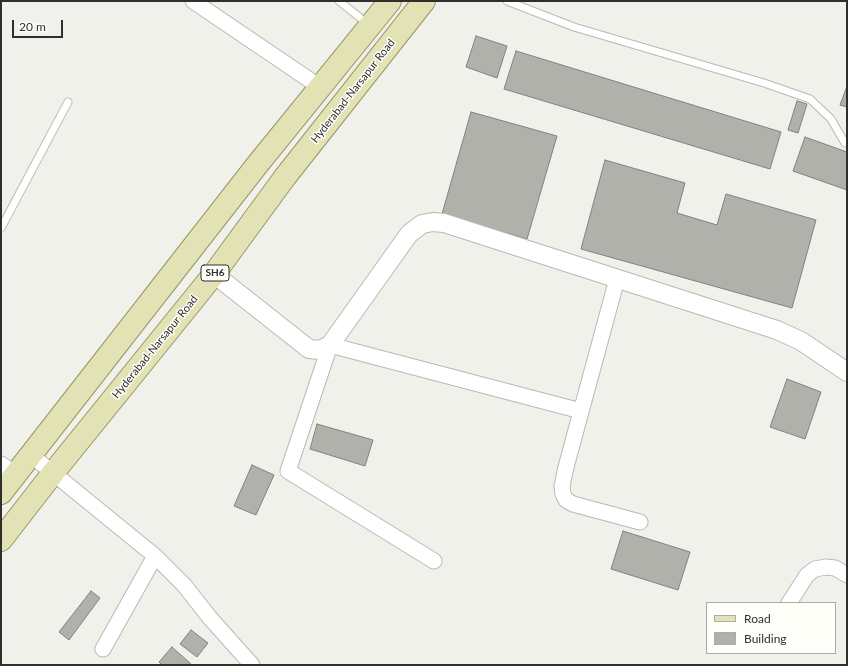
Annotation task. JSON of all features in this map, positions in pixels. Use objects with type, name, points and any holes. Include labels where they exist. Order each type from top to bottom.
[{"type":"main road","points":[[1,493],[8,469],[31,455],[257,165],[390,1]]},
{"type":"main road","name":"Hyderabad-Narsapur Road","points":[[1,540],[53,473],[214,274],[286,177],[424,1]]},
{"type":"street","points":[[193,1],[320,87]]},
{"type":"street","points":[[434,561],[288,471],[330,345],[408,234],[422,224],[433,222],[444,223],[777,330],[801,341],[847,372]]},
{"type":"street","points":[[214,274],[309,349],[320,350],[330,345],[581,411]]},
{"type":"street","points":[[617,279],[562,486],[563,494],[566,500],[573,504],[640,522]]},
{"type":"street","points":[[31,455],[155,556],[184,585],[215,624],[252,665]]},
{"type":"street","points":[[103,649],[155,556]]},
{"type":"street","points":[[790,602],[807,575],[815,569],[826,567],[835,568],[847,575]]},
{"type":"lane","points":[[339,1],[370,26]]},
{"type":"lane","points":[[507,1],[574,27],[764,84],[810,100],[831,119],[845,143]]},
{"type":"lane","points":[[1,228],[68,102]]},
{"type":"building","points":[[476,36],[507,46],[497,78],[466,67]]},
{"type":"building","points":[[516,51],[781,132],[770,169],[504,89]]},
{"type":"building","points":[[847,89],[847,107],[840,105]]},
{"type":"building","points":[[797,101],[807,104],[798,133],[788,130]]},
{"type":"building","points":[[471,112],[557,136],[527,239],[442,214]]},
{"type":"building","points":[[805,137],[847,152],[847,190],[793,171]]},
{"type":"building","points":[[605,160],[685,183],[677,213],[717,225],[726,194],[816,220],[792,308],[581,249]]},
{"type":"building","points":[[787,379],[821,392],[805,439],[770,427]]},
{"type":"building","points":[[317,424],[373,440],[365,466],[310,449]]},
{"type":"building","points":[[252,465],[274,475],[256,515],[234,506]]},
{"type":"building","points":[[623,531],[690,552],[678,590],[611,569]]},
{"type":"building","points":[[91,591],[100,598],[69,640],[59,632]]},
{"type":"building","points":[[191,630],[208,643],[197,657],[180,644]]},
{"type":"building","points":[[172,647],[191,664],[162,665],[159,662]]}]
